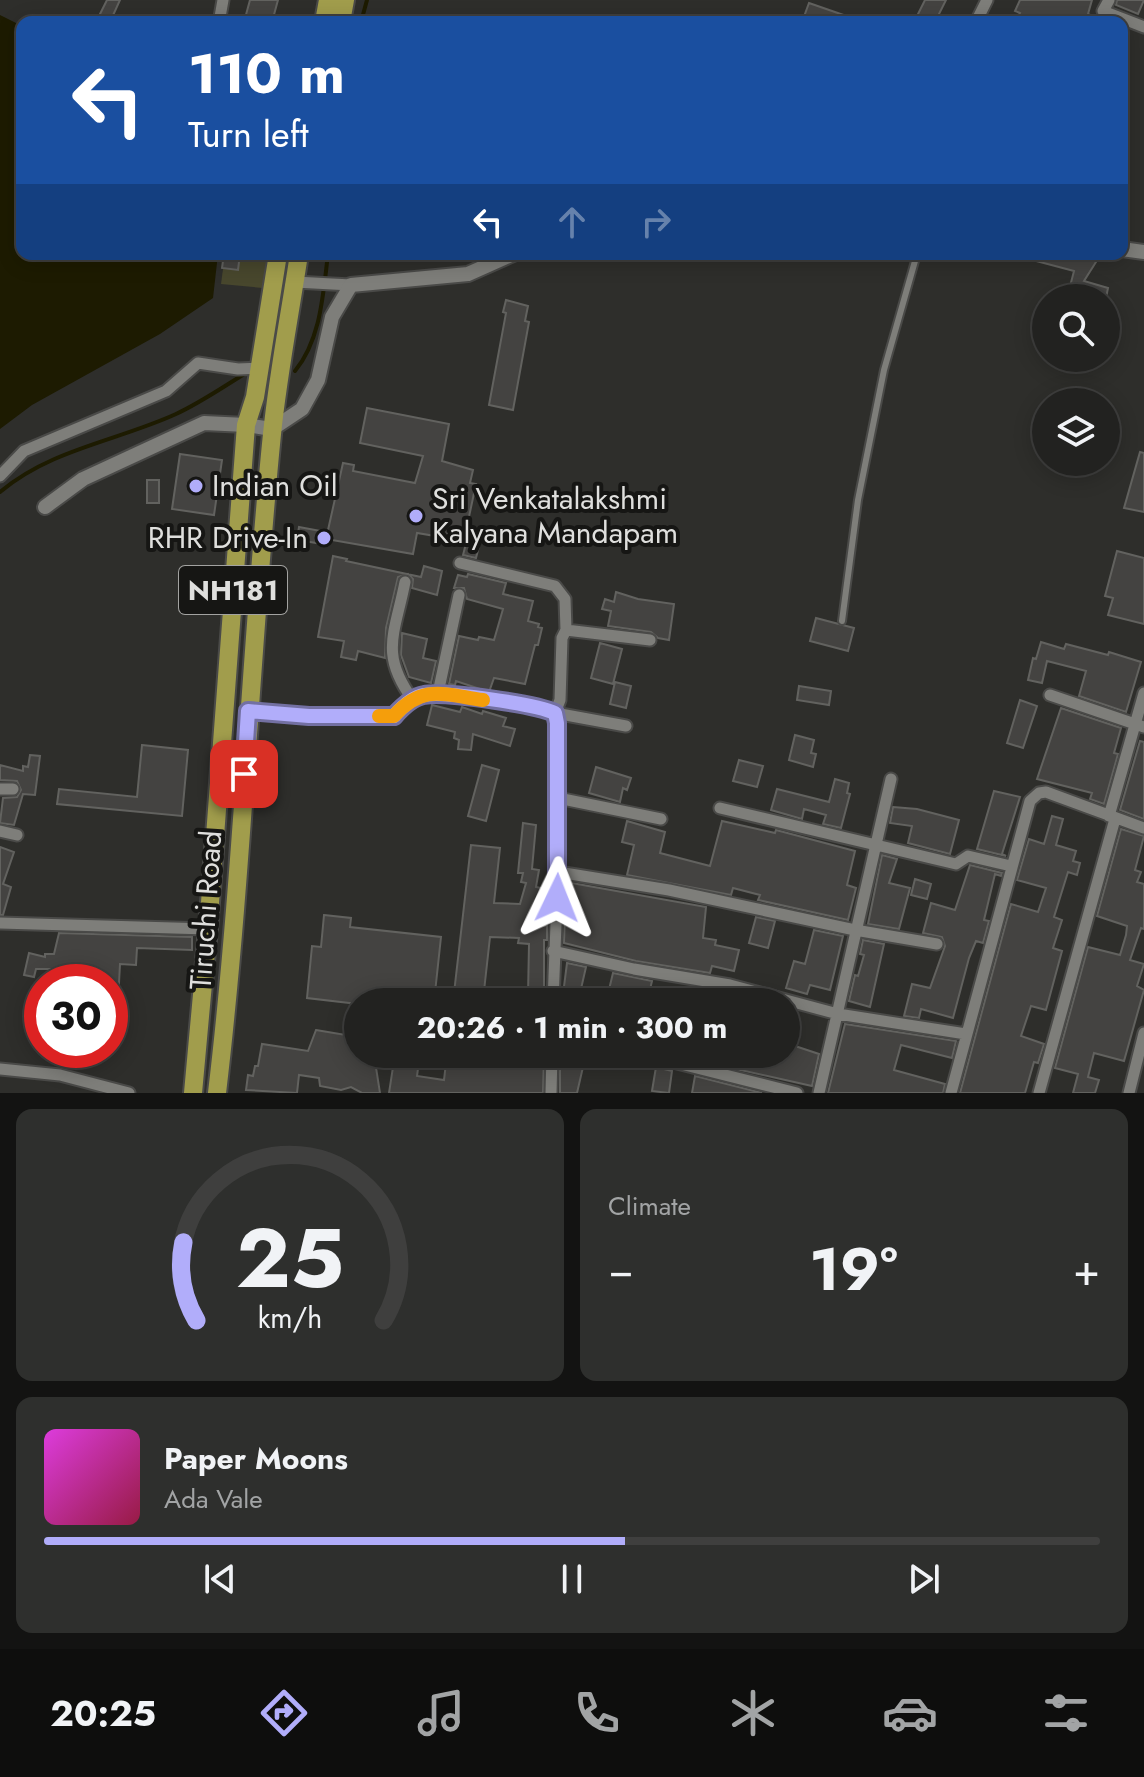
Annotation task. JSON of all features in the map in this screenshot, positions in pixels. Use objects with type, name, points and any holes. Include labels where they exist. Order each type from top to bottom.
[{"type":"highway","name":"NH181","points":[[193,1093],[246,425],[277,260]]},
{"type":"highway","name":"Tiruchi Road","points":[[217,1093],[234,932],[248,711],[272,429],[298,260]]},
{"type":"street","points":[[1109,0],[1103,11],[1116,16]]},
{"type":"street","points":[[295,282],[351,285],[468,274],[500,260]]},
{"type":"street","points":[[45,507],[83,479],[204,423],[272,429],[302,409],[318,380],[332,317],[351,285]]},
{"type":"street","points":[[0,476],[24,451],[166,391],[198,363],[238,369],[259,368]]},
{"type":"street","points":[[460,563],[555,586],[565,599],[566,630],[562,638],[560,700],[555,713],[558,872],[553,988]]},
{"type":"street","points":[[405,582],[390,655],[398,680],[413,700]]},
{"type":"street","points":[[438,693],[459,595]]},
{"type":"street","points":[[566,630],[650,640]]},
{"type":"street","points":[[248,711],[309,716],[394,716],[420,695],[447,692],[626,726]]},
{"type":"street","points":[[1039,1093],[1112,817],[1140,725],[1144,693]]},
{"type":"street","points":[[1050,695],[1140,725]]},
{"type":"street","points":[[819,1093],[891,779]]},
{"type":"street","points":[[0,789],[13,789]]},
{"type":"street","points":[[951,1093],[1030,801],[1039,793],[1046,792],[1144,828]]},
{"type":"street","points":[[558,798],[661,819]]},
{"type":"street","points":[[720,808],[956,864],[968,856],[1011,866]]},
{"type":"street","points":[[0,831],[17,835]]},
{"type":"street","points":[[558,872],[669,890],[855,930],[937,944]]},
{"type":"street","points":[[0,923],[208,929]]},
{"type":"street","points":[[553,951],[730,985],[838,1014],[966,1034]]},
{"type":"street","points":[[1129,1093],[1144,1033]]},
{"type":"street","points":[[551,1093],[552,1068]]},
{"type":"street","points":[[697,1068],[797,1093]]},
{"type":"street","points":[[0,1069],[60,1075],[129,1093]]},
{"type":"lane","points":[[842,621],[858,500],[881,384],[915,260]]},
{"type":"shaded area","points":[[0,15],[16,23],[16,260],[217,260],[213,298],[160,334],[32,405],[0,429]]},
{"type":"shaded area","points":[[224,260],[267,260],[263,288],[221,284]]},
{"type":"building","points":[[107,0],[120,0],[113,16],[99,16]]},
{"type":"building","points":[[250,0],[278,0],[274,16],[246,16]]},
{"type":"building","points":[[925,0],[946,0],[938,16],[917,16]]},
{"type":"building","points":[[1020,0],[1092,0],[1088,14],[1092,16],[1018,16],[1020,13],[1015,11]]},
{"type":"building","points":[[1117,0],[1144,0],[1138,14],[1116,5]]},
{"type":"building","points":[[809,3],[846,16],[804,16]]},
{"type":"building","points":[[223,260],[239,260],[238,270],[222,268]]},
{"type":"building","points":[[1032,260],[1096,262],[1084,281],[1094,284],[1071,284],[1074,271]]},
{"type":"building","points":[[506,300],[528,306],[525,321],[529,322],[513,410],[489,405]]},
{"type":"building","points":[[367,408],[449,424],[442,461],[473,470],[470,483],[476,484],[467,526],[487,532],[486,539],[481,538],[476,558],[463,555],[468,536],[448,532],[447,538],[417,533],[413,554],[326,539],[343,463],[354,465],[353,471],[415,483],[423,456],[360,443]]},
{"type":"building","points":[[1140,452],[1144,453],[1144,512],[1124,508]]},
{"type":"building","points":[[180,454],[222,460],[214,515],[172,509]]},
{"type":"building","points":[[147,480],[159,480],[159,503],[147,503]]},
{"type":"building","points":[[299,527],[326,532],[323,544],[297,540]]},
{"type":"building","points":[[1117,551],[1144,558],[1144,624],[1108,615],[1113,598],[1105,596]]},
{"type":"building","points":[[333,556],[408,574],[398,577],[386,628],[385,658],[358,651],[356,660],[341,657],[344,641],[318,637]]},
{"type":"building","points":[[424,566],[442,571],[437,595],[412,588],[413,579],[408,574],[421,577]]},
{"type":"building","points":[[468,574],[506,583],[503,594],[533,601],[528,621],[542,628],[525,684],[494,678],[489,692],[456,681],[455,685],[449,684],[459,636],[494,640],[503,609],[467,599],[464,588],[454,588],[458,575],[467,577]]},
{"type":"building","points":[[616,592],[674,604],[669,640],[658,638],[651,632],[608,626],[611,611],[602,609],[605,599],[614,602]]},
{"type":"building","points":[[816,618],[854,628],[848,651],[810,641]]},
{"type":"building","points":[[402,633],[427,639],[423,658],[436,661],[431,683],[409,677],[401,655]]},
{"type":"building","points":[[1041,642],[1064,649],[1066,644],[1108,655],[1109,652],[1141,662],[1126,712],[1079,696],[1086,671],[1047,661],[1042,683],[1028,680]]},
{"type":"building","points":[[600,643],[622,649],[613,684],[591,678]]},
{"type":"building","points":[[615,682],[631,686],[626,708],[610,704]]},
{"type":"building","points":[[799,686],[831,691],[829,705],[797,700]]},
{"type":"building","points":[[1020,700],[1037,706],[1023,748],[1007,743]]},
{"type":"building","points":[[432,705],[460,712],[462,707],[506,718],[503,726],[515,729],[510,746],[473,734],[471,750],[458,749],[459,740],[454,738],[455,732],[427,725]]},
{"type":"building","points":[[1061,708],[1121,728],[1114,753],[1118,754],[1104,804],[1090,799],[1092,793],[1037,779]]},
{"type":"building","points":[[795,735],[814,740],[811,753],[816,754],[813,767],[789,760]]},
{"type":"building","points":[[1140,741],[1144,742],[1144,819],[1120,810]]},
{"type":"building","points":[[142,745],[188,750],[182,816],[57,804],[59,789],[137,797]]},
{"type":"building","points":[[30,755],[40,756],[35,795],[23,794],[14,825],[0,823],[3,798],[17,797],[21,790],[17,781],[0,780],[0,765],[23,771],[23,766],[28,767]]},
{"type":"building","points":[[739,760],[763,766],[757,787],[733,781]]},
{"type":"building","points":[[482,765],[499,770],[486,821],[468,816]]},
{"type":"building","points":[[596,767],[631,778],[627,790],[623,788],[620,802],[589,793]]},
{"type":"building","points":[[835,779],[849,783],[847,793],[850,794],[841,828],[823,824],[826,815],[804,809],[802,819],[771,810],[777,789],[829,802]]},
{"type":"building","points":[[994,791],[1020,797],[1002,854],[1006,856],[977,849]]},
{"type":"building","points":[[893,807],[917,809],[959,820],[950,854],[908,843],[912,826],[890,823]]},
{"type":"building","points":[[1052,816],[1063,819],[1056,845],[1076,851],[1073,861],[1080,863],[1077,875],[1068,872],[1054,917],[1062,920],[1053,948],[1062,951],[1046,1010],[1031,1006],[1021,1036],[1044,1044],[1038,1063],[1034,1062],[1025,1093],[960,1093],[1011,904],[1038,912],[1046,888],[1017,880],[1029,839],[1044,844]]},
{"type":"building","points":[[627,821],[665,832],[660,853],[710,866],[722,821],[775,833],[776,830],[855,851],[847,885],[856,888],[848,920],[758,900],[760,895],[733,888],[731,895],[627,875],[634,845],[622,842]]},
{"type":"building","points":[[523,823],[536,825],[532,869],[539,870],[536,887],[546,889],[537,925],[547,926],[544,988],[528,988],[529,944],[518,943],[519,938],[490,937],[484,988],[455,988],[471,845],[500,848],[494,903],[520,904],[526,883],[521,882],[523,873],[518,873]]},
{"type":"building","points":[[1121,829],[1144,836],[1135,870],[1141,872],[1137,882],[1144,884],[1144,929],[1141,928],[1130,960],[1144,964],[1137,986],[1144,990],[1124,1061],[1094,1053],[1088,1077],[1099,1080],[1095,1093],[1073,1093],[1078,1074],[1055,1068],[1088,947],[1120,955],[1126,935],[1127,926],[1097,916]]},
{"type":"building","points":[[0,847],[14,852],[3,884],[11,887],[3,915],[0,915]]},
{"type":"building","points":[[882,855],[897,859],[889,883],[910,888],[899,929],[868,924]]},
{"type":"building","points":[[970,865],[1002,873],[1001,876],[995,874],[984,920],[989,921],[983,943],[976,941],[969,958],[953,1018],[921,1009],[919,1018],[904,1016],[912,984],[930,988],[945,946],[942,937],[923,933],[931,903],[955,910]]},
{"type":"building","points":[[915,879],[931,884],[927,899],[911,895]]},
{"type":"building","points":[[566,882],[706,907],[703,938],[716,940],[715,945],[739,950],[734,971],[712,966],[710,973],[636,961],[564,943]]},
{"type":"building","points":[[324,915],[351,918],[350,927],[441,937],[436,988],[344,988],[344,1002],[307,998],[312,946],[321,947]]},
{"type":"building","points":[[756,917],[775,921],[768,948],[749,943]]},
{"type":"building","points":[[814,930],[843,936],[830,990],[810,985],[807,994],[800,992],[800,988],[786,988],[794,961],[805,964]]},
{"type":"building","points":[[59,933],[192,937],[192,950],[137,948],[136,965],[26,964],[29,953],[45,957],[45,954],[54,954]]},
{"type":"building","points":[[863,940],[884,944],[870,1007],[849,1001],[864,955],[860,954]]},
{"type":"building","points":[[567,963],[586,967],[581,988],[564,988]]},
{"type":"building","points":[[613,973],[652,981],[650,988],[609,988]]},
{"type":"building","points":[[845,1024],[956,1041],[952,1058],[901,1045],[894,1070],[945,1084],[943,1093],[828,1093]]},
{"type":"building","points":[[316,1030],[344,1035],[344,1068],[376,1068],[380,1093],[362,1093],[351,1087],[341,1090],[320,1086],[319,1078],[299,1075],[297,1093],[246,1090],[248,1075],[253,1076],[255,1066],[258,1066],[262,1044],[308,1051]]},
{"type":"building","points":[[800,1048],[819,1054],[812,1086],[731,1068],[800,1068]]},
{"type":"building","points":[[393,1068],[418,1068],[417,1076],[444,1080],[445,1068],[544,1068],[543,1093],[389,1093]]},
{"type":"building","points":[[560,1068],[583,1068],[577,1093],[560,1093]]},
{"type":"building","points":[[656,1068],[672,1071],[669,1093],[652,1091]]},
{"type":"building","points":[[695,1076],[762,1093],[692,1093]]},
{"type":"waterway","points":[[363,16],[367,0]]},
{"type":"waterway","points":[[295,371],[316,330],[327,260]]},
{"type":"waterway","points":[[0,492],[41,465],[176,414],[246,373]]},
{"type":"slow traffic","points":[[379,716],[394,716],[420,695],[447,692],[483,700]]},
{"type":"place","name":"Indian Oil","points":[[196,486]]},
{"type":"place","name":"Sri Venkatalakshmi Kalyana Mandapam","points":[[416,516]]},
{"type":"place","name":"RHR Drive-In","points":[[324,538]]},
{"type":"route","points":[[244,774],[248,711],[309,716],[394,716],[420,695],[447,692],[544,708],[555,713],[557,723],[557,898]]}]
